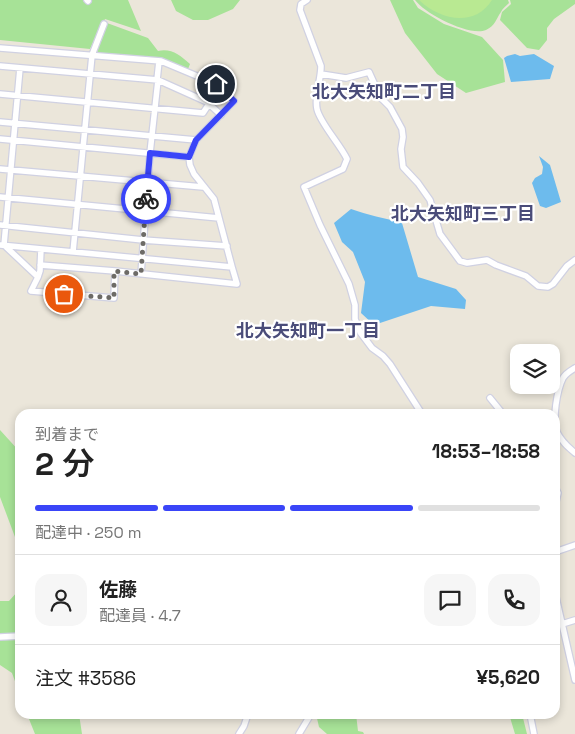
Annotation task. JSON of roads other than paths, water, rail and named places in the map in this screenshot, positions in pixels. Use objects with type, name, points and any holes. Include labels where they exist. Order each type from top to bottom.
[{"type":"street","points":[[307,0],[301,4],[300,10],[320,62],[321,74],[316,101],[317,111],[345,155],[346,165],[344,169],[304,187],[349,284],[355,305],[355,319],[360,332],[372,348],[390,364],[419,409]]},
{"type":"street","points":[[73,252],[88,102],[89,74],[92,56],[104,24]]},
{"type":"street","points":[[0,48],[159,61],[216,84],[234,101],[196,140],[189,157],[194,174],[214,199],[237,284],[40,265]]},
{"type":"street","points":[[141,274],[159,61]]},
{"type":"street","points":[[0,66],[158,80],[210,104],[221,115]]},
{"type":"street","points":[[2,245],[20,68]]},
{"type":"street","points":[[321,74],[346,78],[369,72],[382,99],[390,107],[402,129],[401,149],[403,167],[424,191],[433,209],[440,234],[460,261],[467,263],[487,260],[496,266],[526,276],[538,286],[548,287],[575,260]]},
{"type":"street","points":[[0,94],[203,113],[210,104]]},
{"type":"street","points":[[0,122],[196,140]]},
{"type":"street","points":[[0,139],[189,157]]},
{"type":"street","points":[[0,169],[204,187]]},
{"type":"street","points":[[0,197],[219,218]]},
{"type":"street","points":[[3,225],[143,240],[227,246]]},
{"type":"street","points":[[2,245],[232,267]]},
{"type":"street","points":[[2,245],[38,277]]},
{"type":"street","points":[[41,249],[38,277],[31,291],[114,298],[114,271]]},
{"type":"street","points":[[556,409],[562,380],[567,372],[575,368]]},
{"type":"street","points":[[490,398],[499,409]]},
{"type":"street","points":[[560,438],[575,453]]},
{"type":"street","points":[[560,550],[575,545]]},
{"type":"street","points":[[560,615],[575,680]]},
{"type":"street","points":[[562,624],[575,620]]},
{"type":"street","points":[[0,637],[15,636]]},
{"type":"street","points":[[239,734],[246,719]]},
{"type":"street","points":[[299,734],[308,719]]},
{"type":"street","points":[[531,719],[534,734]]},
{"type":"water","points":[[515,54],[520,56],[534,54],[554,66],[550,79],[511,82],[504,58]]},
{"type":"water","points":[[539,156],[550,165],[561,202],[546,208],[540,206],[532,183],[535,178],[542,174],[543,167]]},
{"type":"water","points":[[351,209],[402,223],[418,277],[456,289],[466,300],[465,309],[431,306],[374,325],[361,313],[365,282],[353,252],[342,242],[334,223]]},
{"type":"district","name":"北大矢知町二丁目","points":[[384,91]]},
{"type":"district","name":"北大矢知町三丁目","points":[[463,213]]},
{"type":"district","name":"北大矢知町一丁目","points":[[308,330]]}]
